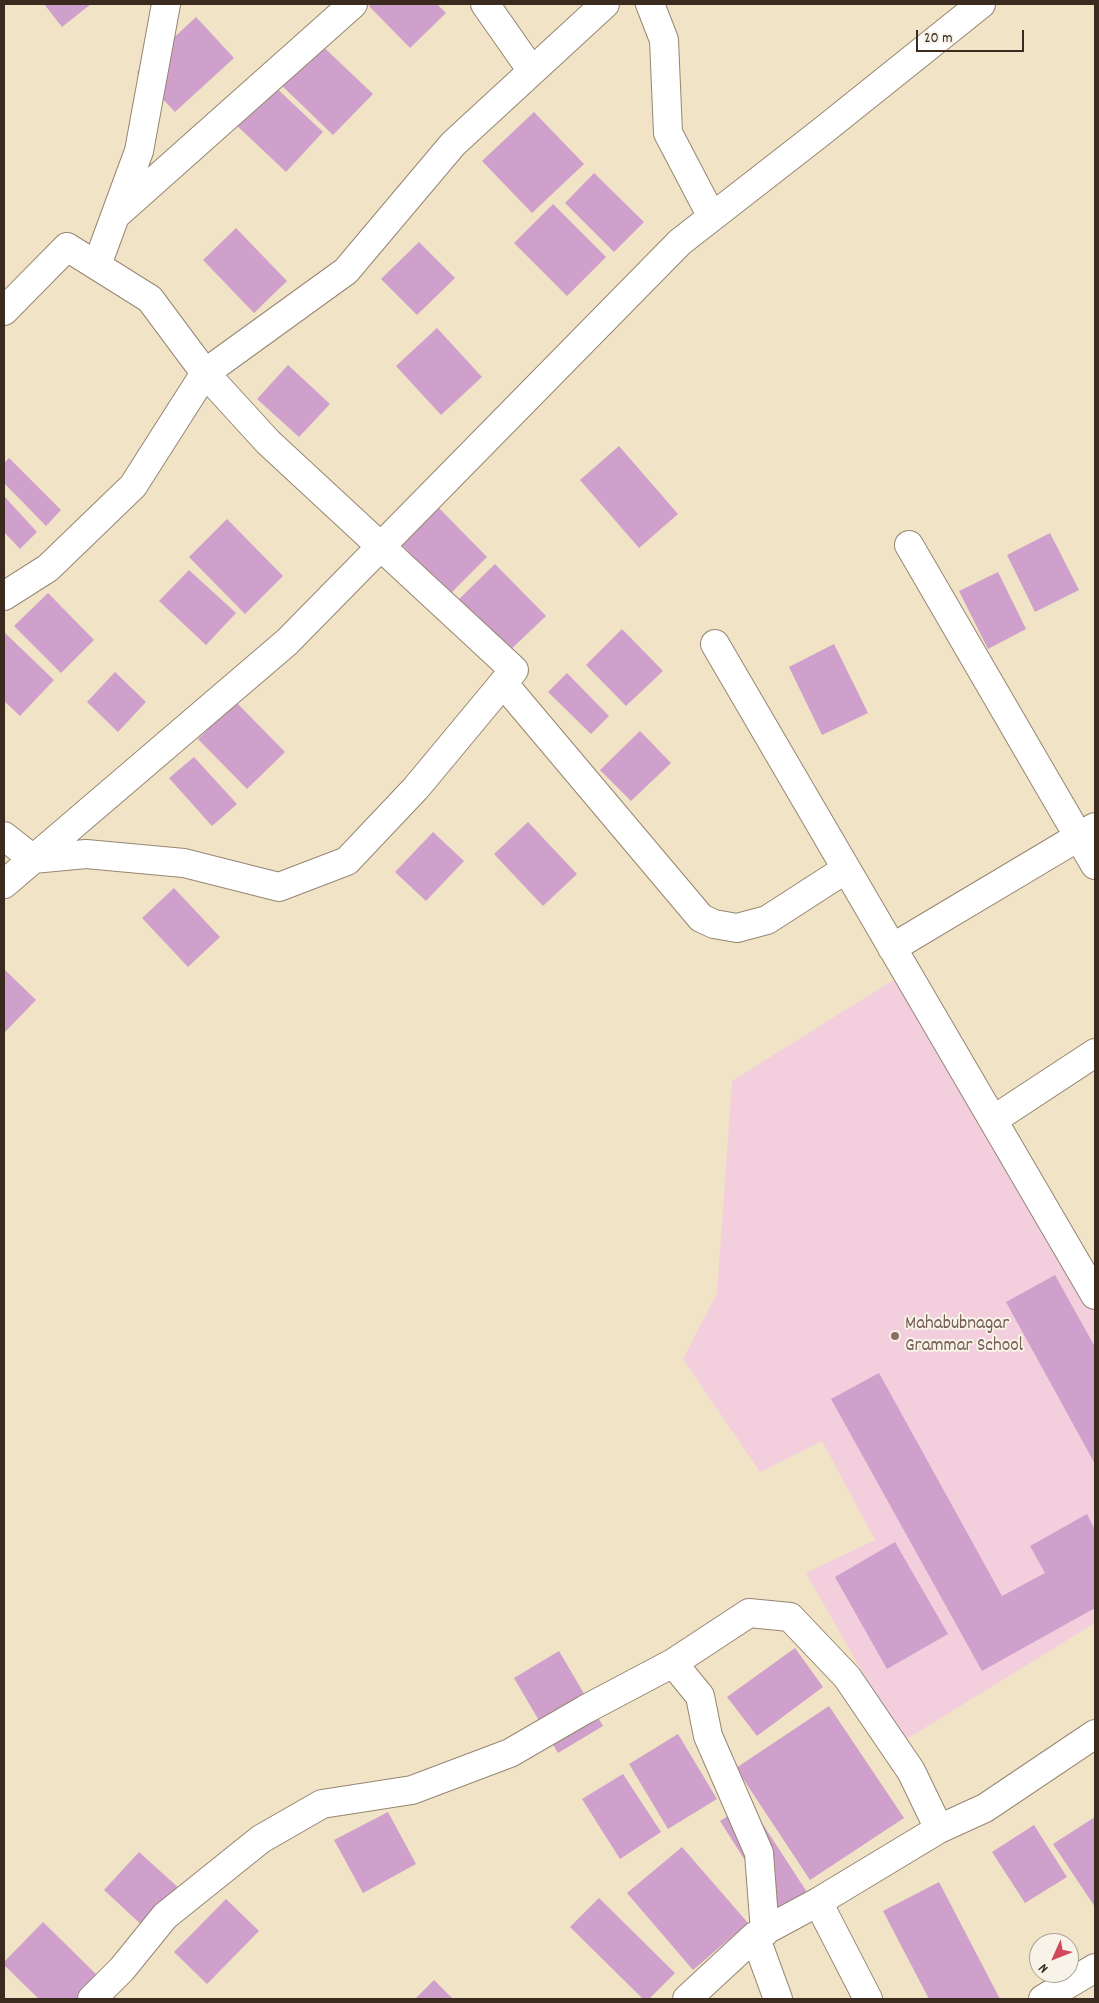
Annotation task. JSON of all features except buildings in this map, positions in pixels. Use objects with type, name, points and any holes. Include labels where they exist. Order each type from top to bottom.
[{"type":"street","points":[[97,265],[139,151],[166,4]]},
{"type":"street","points":[[116,215],[353,4]]},
{"type":"street","points":[[486,4],[532,71]]},
{"type":"street","points":[[4,596],[48,568],[133,486],[205,373],[346,271],[453,144],[605,4]]},
{"type":"street","points":[[650,4],[664,40],[668,134],[712,217]]},
{"type":"street","points":[[4,884],[287,642],[680,242],[820,133],[975,5]]},
{"type":"street","points":[[4,311],[67,247],[150,299],[205,373],[268,442],[514,670],[416,788],[347,861],[279,887],[184,863],[86,854],[33,859],[4,836]]},
{"type":"street","points":[[910,545],[1088,832],[1095,865]]},
{"type":"street","points":[[715,644],[1095,1295]]},
{"type":"street","points":[[503,683],[701,918],[714,924],[737,928],[767,920],[846,869]]},
{"type":"street","points":[[892,948],[1088,832]]},
{"type":"street","points":[[993,1120],[1095,1053]]},
{"type":"street","points":[[92,1999],[122,1969],[165,1916],[261,1839],[322,1804],[412,1790],[510,1753],[586,1709],[673,1663],[749,1613],[790,1617],[846,1677],[911,1771],[939,1829]]},
{"type":"street","points":[[673,1663],[700,1696],[708,1736],[759,1853],[760,1934],[778,1999]]},
{"type":"street","points":[[687,1999],[760,1934],[818,1902],[939,1829],[985,1808],[1095,1734]]},
{"type":"street","points":[[818,1902],[868,1999]]},
{"type":"street","points":[[1043,1999],[1095,1968]]},
{"type":"shaded area","name":"Mahabubnagar Grammar School","points":[[906,972],[1095,1313],[1095,1623],[902,1742],[806,1573],[875,1540],[822,1441],[760,1472],[683,1359],[717,1293],[732,1081]]},
{"type":"place","name":"Mahabubnagar Grammar School","points":[[895,1336]]}]
